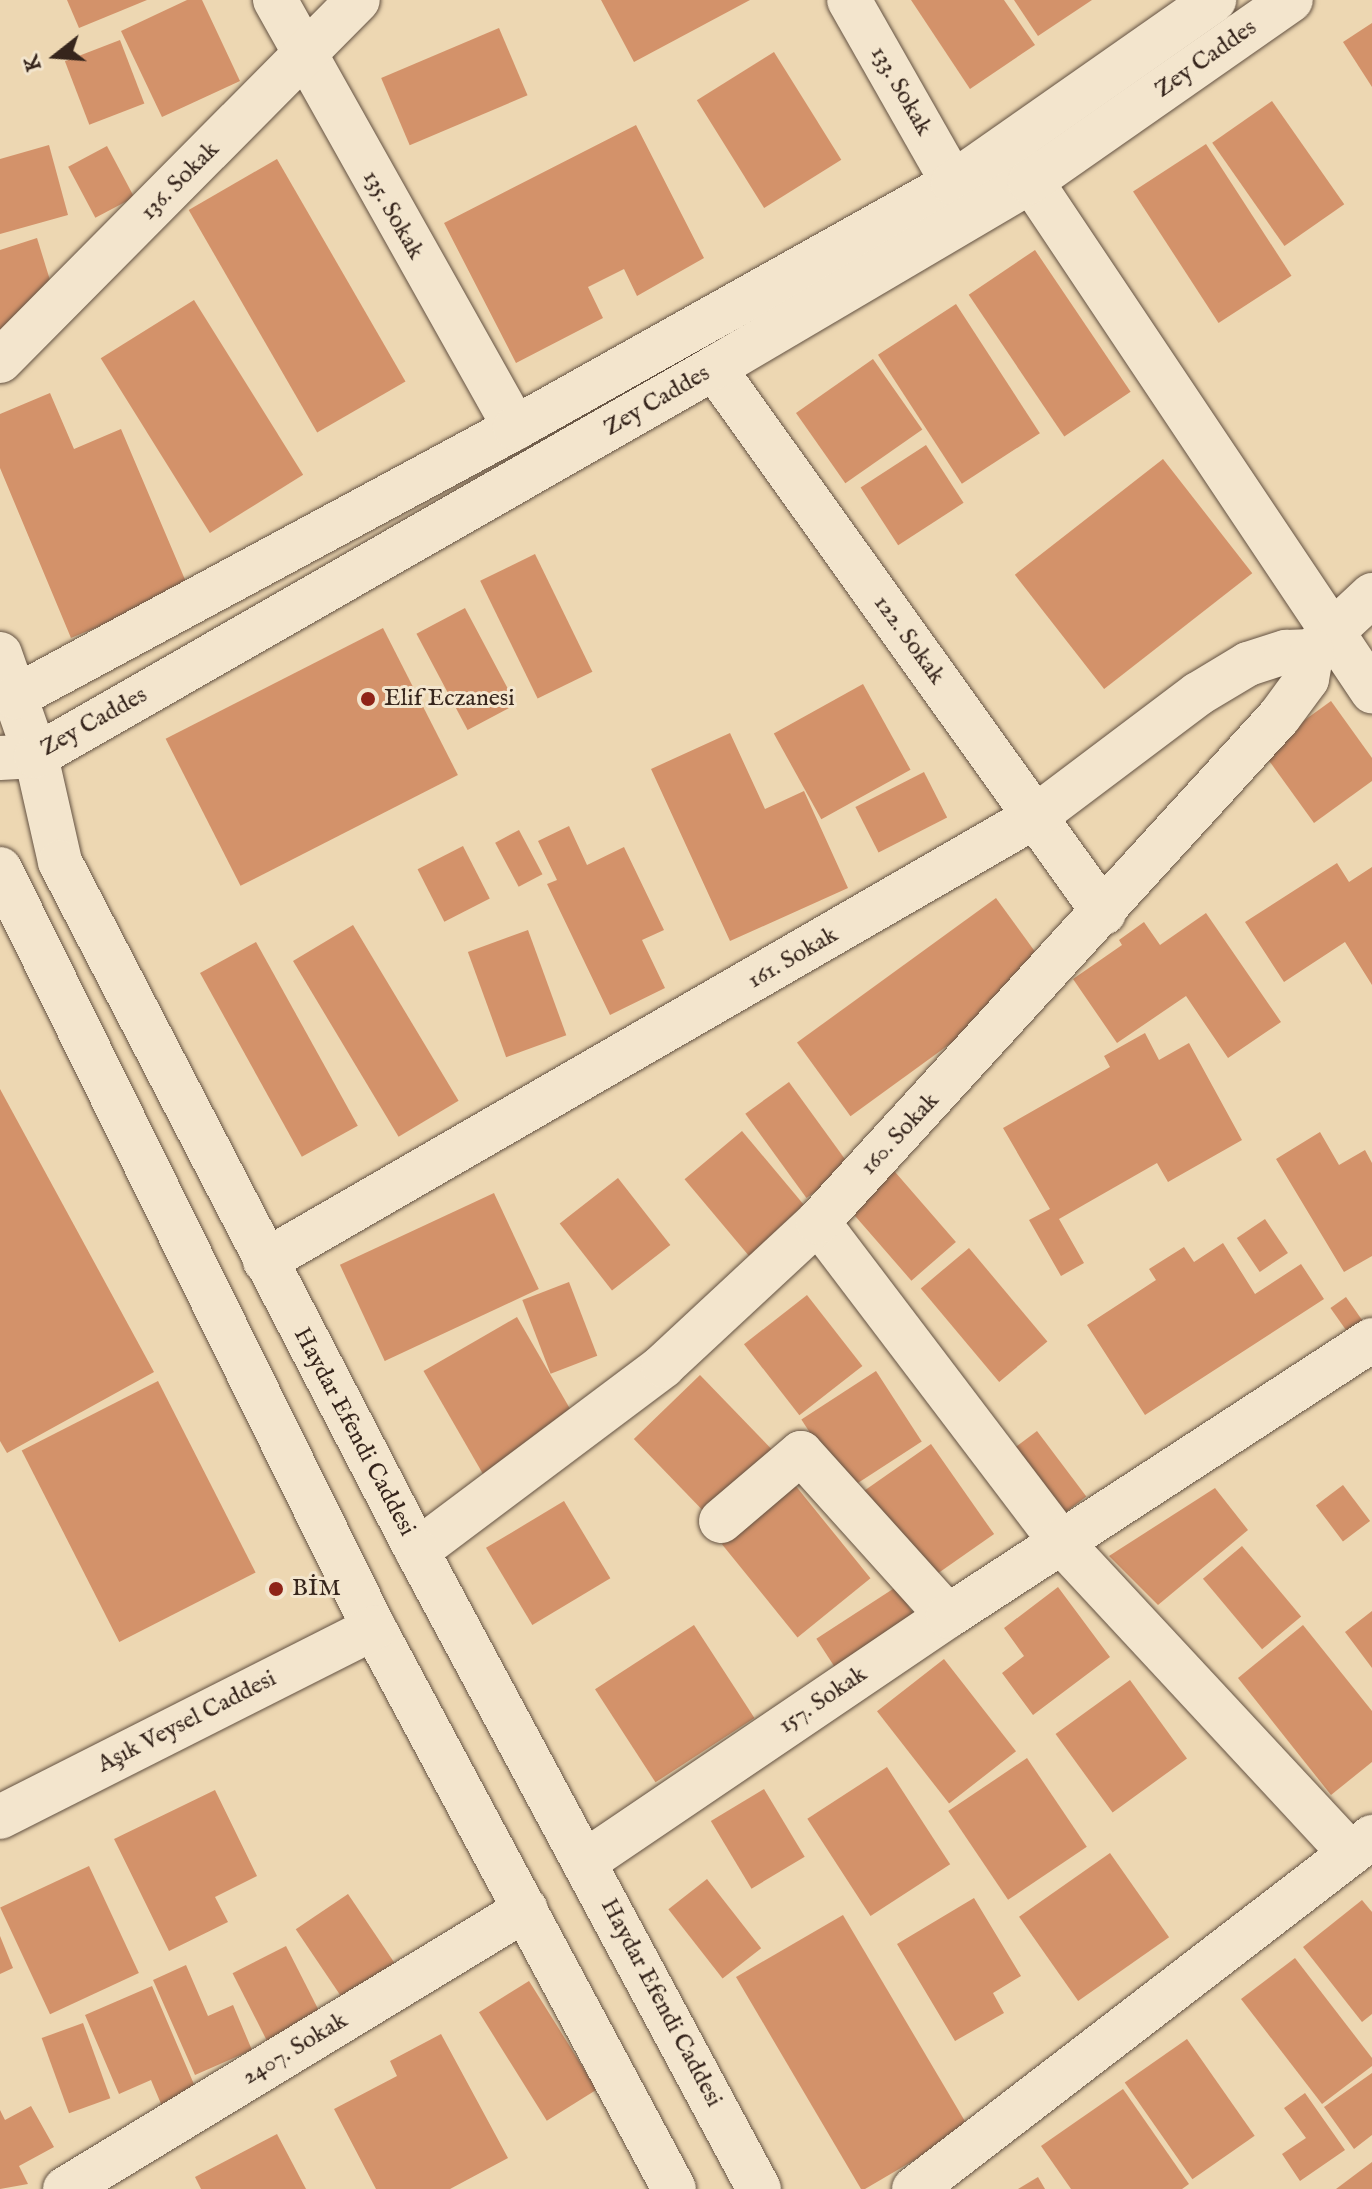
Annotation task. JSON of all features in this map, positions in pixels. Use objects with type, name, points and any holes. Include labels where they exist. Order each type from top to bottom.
[{"type":"street","name":"135. Sokak","points":[[275,0],[303,57],[515,428]]},
{"type":"street","name":"136. Sokak","points":[[0,361],[358,0]]},
{"type":"street","name":"133. Sokak","points":[[849,0],[953,183]]},
{"type":"street","name":"Zey Caddes","points":[[7,697],[515,428],[953,183],[1019,164],[1214,0]]},
{"type":"street","name":"Zey Caddes","points":[[18,757],[714,368],[1019,164],[1291,0]]},
{"type":"street","points":[[1019,164],[1324,642],[1372,691]]},
{"type":"street","name":"122. Sokak","points":[[714,368],[1104,913]]},
{"type":"street","points":[[1324,642],[1372,595]]},
{"type":"street","name":"161. Sokak","points":[[265,1261],[1036,816],[1198,694],[1248,664],[1324,642]]},
{"type":"street","name":"160. Sokak","points":[[417,1551],[663,1366],[818,1222],[1104,913],[1279,717],[1307,679],[1324,642]]},
{"type":"street","name":"Haydar Efendi Caddesi","points":[[0,654],[18,757],[60,862],[417,1551],[586,1861],[759,2189]]},
{"type":"street","points":[[0,869],[374,1628],[674,2189]]},
{"type":"street","points":[[818,1222],[1061,1542],[1361,1845],[914,2189]]},
{"type":"street","name":"157. Sokak","points":[[586,1861],[948,1616],[1372,1340]]},
{"type":"street","points":[[721,1521],[801,1453],[948,1616]]},
{"type":"street","name":"Aşık Veysel Caddesi","points":[[0,1817],[374,1628]]},
{"type":"street","name":"2407. Sokak","points":[[65,2189],[526,1909]]},
{"type":"building","points":[[67,0],[147,0],[79,28]]},
{"type":"building","points":[[187,0],[202,0],[240,81],[162,117],[121,31]]},
{"type":"building","points":[[601,0],[750,0],[634,62]]},
{"type":"building","points":[[911,0],[1004,0],[1035,45],[970,89]]},
{"type":"building","points":[[1014,0],[1092,0],[1038,36]]},
{"type":"building","points":[[1372,23],[1372,87],[1343,42]]},
{"type":"building","points":[[499,28],[528,95],[410,145],[381,78]]},
{"type":"building","points":[[120,40],[144,103],[89,125],[65,61]]},
{"type":"building","points":[[774,52],[841,160],[764,208],[697,100]]},
{"type":"building","points":[[1272,101],[1344,204],[1284,246],[1212,143]]},
{"type":"building","points":[[636,125],[704,258],[637,296],[624,269],[588,287],[603,318],[516,363],[444,223]]},
{"type":"building","points":[[1206,144],[1292,276],[1219,323],[1133,191]]},
{"type":"building","points":[[49,145],[68,215],[0,234],[0,159]]},
{"type":"building","points":[[107,146],[134,197],[95,218],[68,167]]},
{"type":"building","points":[[277,159],[406,382],[317,433],[189,210]]},
{"type":"building","points":[[37,238],[54,293],[0,338],[0,250]]},
{"type":"building","points":[[1035,250],[1131,392],[1064,437],[969,295]]},
{"type":"building","points":[[194,300],[303,475],[210,533],[101,358]]},
{"type":"building","points":[[956,304],[1040,433],[962,484],[878,355]]},
{"type":"building","points":[[873,359],[922,429],[845,483],[796,413]]},
{"type":"building","points":[[50,393],[74,449],[121,429],[189,589],[71,638],[0,468],[0,414]]},
{"type":"building","points":[[926,445],[964,503],[898,545],[861,487]]},
{"type":"building","points":[[1163,459],[1252,573],[1104,689],[1015,575]]},
{"type":"building","points":[[535,554],[592,672],[538,698],[480,581]]},
{"type":"building","points":[[465,608],[516,704],[468,730],[416,634]]},
{"type":"building","points":[[383,628],[458,775],[241,886],[166,739]]},
{"type":"building","points":[[863,684],[911,770],[821,819],[774,733]]},
{"type":"building","points":[[1331,701],[1372,758],[1372,781],[1314,823],[1262,751]]},
{"type":"building","points":[[730,733],[765,809],[804,791],[848,888],[730,941],[651,769]]},
{"type":"building","points":[[924,772],[947,817],[879,852],[855,807]]},
{"type":"building","points":[[569,826],[587,865],[624,847],[664,930],[642,940],[665,988],[610,1015],[547,884],[557,880],[538,841]]},
{"type":"building","points":[[519,830],[542,874],[519,887],[495,843]]},
{"type":"building","points":[[463,846],[490,899],[444,922],[418,869]]},
{"type":"building","points":[[1337,863],[1349,882],[1372,867],[1372,985],[1345,942],[1284,982],[1245,922]]},
{"type":"building","points":[[996,898],[1049,972],[850,1116],[797,1043]]},
{"type":"building","points":[[1206,913],[1281,1022],[1228,1058],[1186,996],[1117,1043],[1073,979],[1122,945],[1119,940],[1144,922],[1160,945]]},
{"type":"building","points":[[353,925],[459,1101],[399,1137],[293,961]]},
{"type":"building","points":[[528,930],[566,1035],[506,1057],[468,952]]},
{"type":"building","points":[[256,942],[358,1126],[302,1157],[200,973]]},
{"type":"building","points":[[1145,1033],[1159,1060],[1189,1043],[1242,1140],[1168,1182],[1157,1163],[1059,1219],[1084,1263],[1061,1276],[1029,1220],[1050,1209],[1003,1128],[1110,1067],[1104,1056]]},
{"type":"building","points":[[789,1082],[850,1166],[806,1198],[745,1114]]},
{"type":"building","points":[[0,1089],[154,1372],[7,1453],[0,1441]]},
{"type":"building","points":[[742,1131],[808,1210],[751,1258],[685,1179]]},
{"type":"building","points":[[1320,1132],[1339,1165],[1365,1150],[1372,1163],[1372,1256],[1344,1272],[1276,1159]]},
{"type":"building","points":[[889,1165],[956,1242],[911,1281],[844,1204]]},
{"type":"building","points":[[618,1178],[670,1245],[612,1291],[560,1224]]},
{"type":"building","points":[[494,1193],[539,1289],[385,1361],[340,1265]]},
{"type":"building","points":[[1265,1219],[1288,1253],[1260,1272],[1237,1238]]},
{"type":"building","points":[[1223,1243],[1255,1294],[1301,1264],[1324,1299],[1145,1415],[1087,1325],[1156,1280],[1149,1269],[1184,1247],[1194,1262]]},
{"type":"building","points":[[969,1248],[1047,1341],[999,1382],[921,1288]]},
{"type":"building","points":[[569,1282],[597,1356],[551,1374],[522,1300]]},
{"type":"building","points":[[807,1295],[862,1366],[799,1415],[744,1344]]},
{"type":"building","points":[[1346,1297],[1364,1323],[1349,1334],[1330,1308]]},
{"type":"building","points":[[517,1317],[578,1422],[484,1476],[423,1371]]},
{"type":"building","points":[[876,1371],[922,1441],[847,1490],[801,1419]]},
{"type":"building","points":[[700,1375],[780,1458],[714,1522],[634,1439]]},
{"type":"building","points":[[158,1381],[256,1573],[119,1642],[22,1450]]},
{"type":"building","points":[[1037,1431],[1086,1496],[1055,1520],[1006,1454]]},
{"type":"building","points":[[931,1444],[994,1534],[924,1583],[861,1493]]},
{"type":"building","points":[[795,1485],[871,1578],[797,1637],[722,1544]]},
{"type":"building","points":[[1343,1485],[1370,1521],[1343,1541],[1316,1505]]},
{"type":"building","points":[[1215,1488],[1248,1530],[1158,1605],[1109,1556]]},
{"type":"building","points":[[564,1501],[610,1578],[532,1625],[486,1548]]},
{"type":"building","points":[[1242,1546],[1301,1616],[1262,1649],[1203,1579]]},
{"type":"building","points":[[896,1587],[922,1627],[842,1679],[816,1639]]},
{"type":"building","points":[[1058,1587],[1110,1657],[1033,1715],[1002,1673],[1024,1656],[1004,1628]]},
{"type":"building","points":[[1372,1611],[1372,1668],[1345,1632]]},
{"type":"building","points":[[694,1625],[754,1718],[655,1782],[595,1689]]},
{"type":"building","points":[[1303,1625],[1372,1711],[1372,1762],[1331,1795],[1238,1678]]},
{"type":"building","points":[[944,1659],[1016,1751],[949,1804],[877,1711]]},
{"type":"building","points":[[1130,1680],[1187,1758],[1113,1813],[1056,1734]]},
{"type":"building","points":[[1027,1758],[1087,1847],[1008,1900],[948,1811]]},
{"type":"building","points":[[887,1767],[950,1864],[871,1916],[807,1819]]},
{"type":"building","points":[[764,1789],[805,1857],[752,1889],[711,1821]]},
{"type":"building","points":[[215,1790],[257,1876],[215,1897],[228,1922],[169,1951],[114,1839]]},
{"type":"building","points":[[1110,1853],[1169,1937],[1078,2001],[1019,1917]]},
{"type":"building","points":[[89,1866],[139,1973],[50,2014],[0,1907]]},
{"type":"building","points":[[707,1879],[761,1948],[723,1979],[668,1909]]},
{"type":"building","points":[[348,1894],[399,1970],[347,2006],[296,1929]]},
{"type":"building","points":[[974,1898],[1021,1976],[993,1993],[1004,2013],[955,2041],[897,1944]]},
{"type":"building","points":[[1362,1900],[1372,1912],[1372,2014],[1362,2022],[1303,1947]]},
{"type":"building","points":[[843,1915],[969,2128],[865,2189],[861,2189],[736,1977]]},
{"type":"building","points":[[0,1936],[13,1968],[0,1974]]},
{"type":"building","points":[[286,1946],[325,2022],[271,2049],[233,1973]]},
{"type":"building","points":[[1295,1958],[1372,2058],[1372,2066],[1322,2104],[1241,1999]]},
{"type":"building","points":[[186,1965],[208,2016],[233,2005],[252,2050],[195,2075],[153,1980]]},
{"type":"building","points":[[529,1981],[597,2090],[547,2121],[479,2012]]},
{"type":"building","points":[[152,1986],[202,2103],[167,2118],[151,2080],[119,2094],[85,2015]]},
{"type":"building","points":[[83,2023],[110,2098],[69,2113],[42,2038]]},
{"type":"building","points":[[441,2034],[508,2158],[450,2189],[376,2189],[334,2109],[397,2076],[390,2061]]},
{"type":"building","points":[[1187,2039],[1255,2136],[1192,2179],[1125,2083]]},
{"type":"building","points":[[1372,2073],[1372,2135],[1354,2149],[1324,2107]]},
{"type":"building","points":[[1123,2089],[1189,2184],[1182,2189],[1071,2189],[1041,2146]]},
{"type":"building","points":[[1305,2093],[1345,2150],[1300,2181],[1282,2154],[1306,2138],[1284,2108]]},
{"type":"building","points":[[31,2106],[54,2147],[19,2166],[28,2184],[0,2189],[0,2110],[5,2120]]},
{"type":"building","points":[[277,2134],[306,2189],[201,2189],[195,2177]]},
{"type":"building","points":[[1372,2162],[1372,2189],[1336,2189]]},
{"type":"building","points":[[1038,2177],[1045,2189],[1018,2189]]},
{"type":"place","name":"Elif Eczanesi","points":[[368,699]]},
{"type":"place","name":"BİM","points":[[276,1589]]}]
